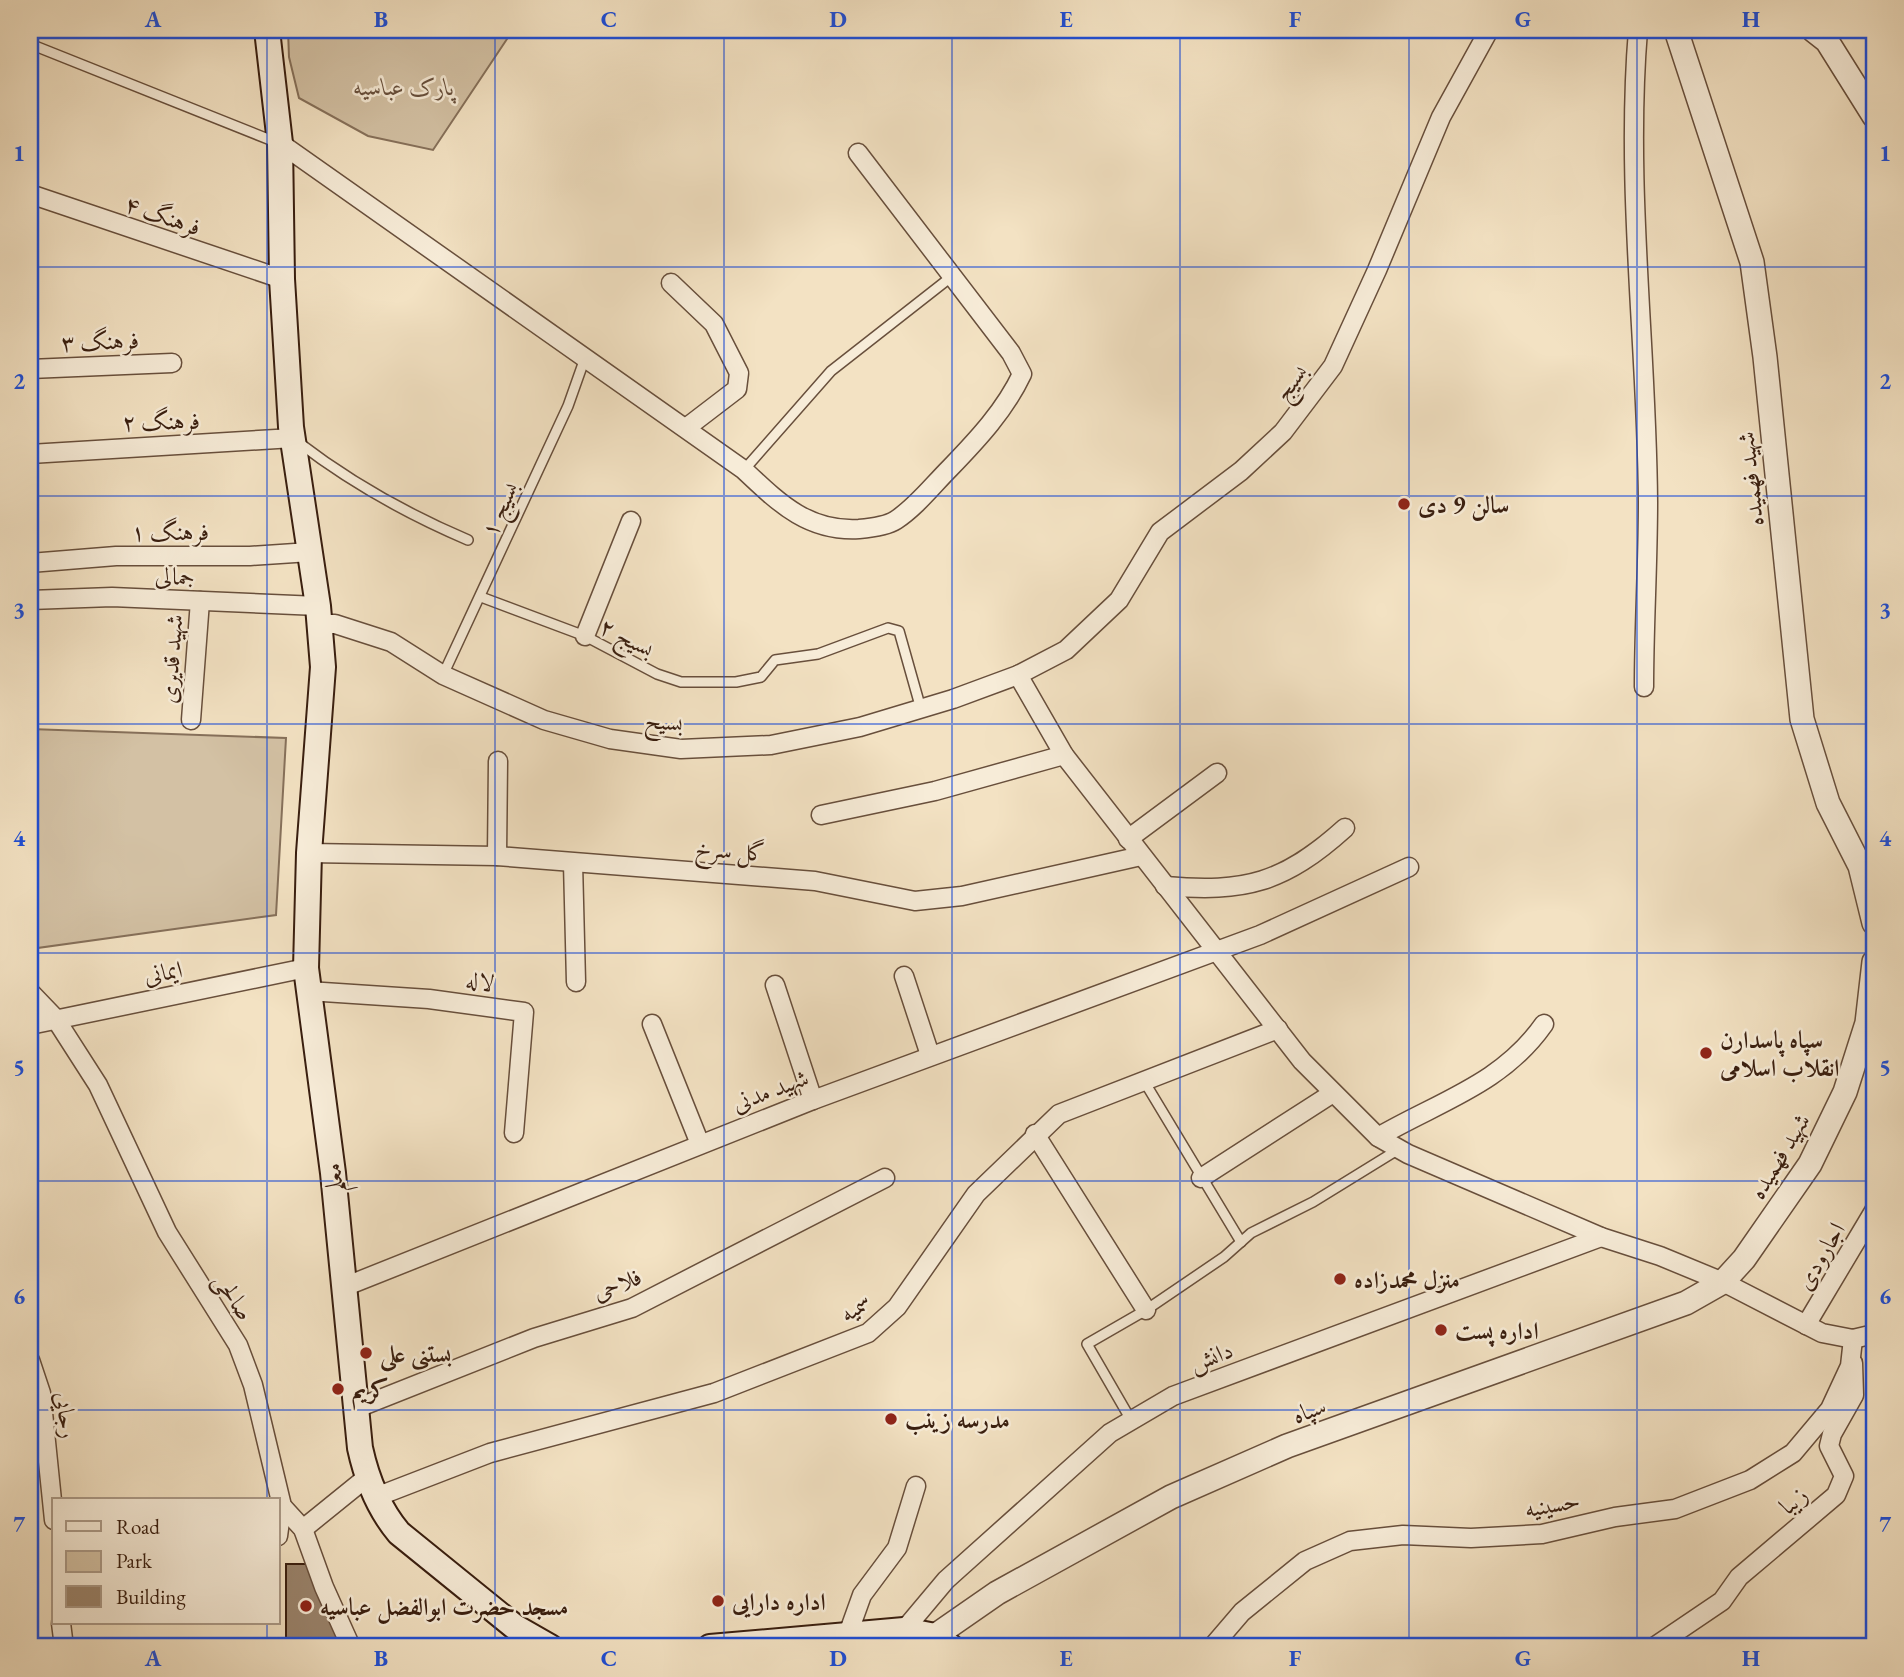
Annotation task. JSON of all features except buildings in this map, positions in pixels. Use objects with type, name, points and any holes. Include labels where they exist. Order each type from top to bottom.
[{"type":"main road","name":"معلم","points":[[267,30],[280,143],[282,279],[293,438],[319,615],[323,667],[309,853],[307,979],[322,1077],[355,1409],[371,1487],[384,1515],[399,1533],[515,1627],[548,1647]]},
{"type":"main road","points":[[710,1647],[904,1630],[943,1642]]},
{"type":"street","name":"بسیج","points":[[1018,675],[1066,650],[1119,600],[1160,532],[1241,471],[1283,432],[1333,366],[1377,270],[1408,190],[1441,117],[1489,30]]},
{"type":"street","points":[[1639,30],[1634,77],[1636,220],[1648,502],[1644,687]]},
{"type":"street","name":"شهید فهمیده","points":[[1676,30],[1752,262],[1765,357],[1802,719],[1828,803],[1860,866],[1874,923]]},
{"type":"street","points":[[1813,30],[1827,41],[1874,116]]},
{"type":"street","points":[[280,143],[586,356],[744,470],[776,500],[807,520],[836,530],[867,528],[894,522],[918,501],[1010,400],[1022,374],[1011,353],[858,153]]},
{"type":"street","name":"فرهنگ ۴","points":[[30,194],[282,279]]},
{"type":"street","points":[[671,283],[714,324],[739,373],[737,389],[686,428]]},
{"type":"street","name":"فرهنگ ۳","points":[[30,369],[172,363]]},
{"type":"street","name":"فرهنگ ۲","points":[[30,454],[293,438]]},
{"type":"street","points":[[585,636],[631,521]]},
{"type":"street","name":"فرهنگ ۱","points":[[30,563],[116,556],[250,556],[310,552]]},
{"type":"street","name":"جمالی","points":[[30,600],[111,597],[200,601],[319,615]]},
{"type":"street","name":"شهید قدیری","points":[[191,720],[200,601]]},
{"type":"street","name":"بسیح","points":[[319,615],[334,624],[391,642],[443,676],[544,720],[610,739],[681,749],[771,745],[860,727],[1018,675]]},
{"type":"street","points":[[1018,675],[1064,755],[1141,856],[1278,1029],[1333,1093],[1378,1137],[1399,1149],[1601,1237],[1660,1255],[1723,1282],[1822,1334],[1853,1339],[1874,1334]]},
{"type":"street","points":[[821,815],[935,791],[1064,755]]},
{"type":"street","points":[[497,856],[498,761]]},
{"type":"street","points":[[1128,839],[1217,773]]},
{"type":"street","points":[[1165,886],[1213,890],[1249,884],[1281,874],[1313,856],[1345,828]]},
{"type":"street","name":"گل سرخ","points":[[309,853],[497,856],[814,881],[915,901],[962,896],[1141,856]]},
{"type":"street","points":[[573,863],[576,982]]},
{"type":"street","name":"شهید مدنی","points":[[344,1287],[930,1055],[1260,935],[1409,867]]},
{"type":"street","name":"شهید فهمیده","points":[[1723,1282],[1744,1259],[1810,1164],[1845,1092],[1867,1023],[1874,962]]},
{"type":"street","points":[[904,976],[930,1055]]},
{"type":"street","name":"ایمانی","points":[[30,1025],[55,1018],[307,979]]},
{"type":"street","name":"لاله","points":[[307,979],[524,1012],[513,1133]]},
{"type":"street","points":[[775,985],[813,1100]]},
{"type":"street","name":"صالحی","points":[[30,992],[55,1018],[98,1085],[167,1232],[238,1345],[253,1385],[282,1506],[303,1529],[324,1587],[351,1647]]},
{"type":"street","points":[[652,1024],[701,1144]]},
{"type":"street","points":[[1378,1137],[1432,1106],[1482,1084],[1528,1046],[1544,1024]]},
{"type":"street","name":"سمیه","points":[[303,1529],[371,1487],[714,1393],[868,1334],[897,1307],[976,1194],[1035,1134],[1059,1114],[1278,1029]]},
{"type":"street","points":[[1201,1178],[1333,1093]]},
{"type":"street","points":[[1035,1134],[1146,1310]]},
{"type":"street","name":"فلاحی","points":[[355,1409],[534,1338],[632,1308],[885,1178]]},
{"type":"street","name":"اجارودی","points":[[1806,1325],[1874,1211]]},
{"type":"street","name":"دانش","points":[[904,1630],[946,1580],[1110,1433],[1173,1396],[1601,1237]]},
{"type":"street","name":"سپاه","points":[[943,1642],[997,1593],[1171,1497],[1287,1446],[1686,1304],[1723,1282]]},
{"type":"street","name":"حسینیه","points":[[1212,1647],[1242,1612],[1305,1561],[1350,1541],[1403,1535],[1471,1538],[1542,1534],[1615,1517],[1675,1509],[1750,1480],[1793,1453],[1830,1409],[1850,1366],[1853,1339]]},
{"type":"street","name":"زیبا","points":[[1654,1647],[1722,1601],[1739,1577],[1836,1495],[1844,1476],[1829,1446],[1832,1434],[1854,1395],[1853,1339]]},
{"type":"street","name":"رجایی","points":[[30,1360],[41,1393],[52,1500]]},
{"type":"street","points":[[848,1634],[862,1595],[897,1548],[916,1486]]},
{"type":"street","points":[[280,1521],[282,1506]]},
{"type":"street","points":[[61,1624],[64,1647]]},
{"type":"lane","points":[[30,44],[280,143]]},
{"type":"lane","points":[[744,470],[831,371],[951,277]]},
{"type":"lane","name":"بسیج ۱","points":[[443,676],[568,405],[586,356]]},
{"type":"lane","points":[[293,438],[337,472],[436,526],[468,540]]},
{"type":"lane","name":"بسیج ۲","points":[[481,597],[585,636],[657,674],[681,682],[736,682],[761,677],[775,660],[818,654],[888,628],[899,631],[921,709]]},
{"type":"lane","points":[[1860,866],[1874,892]]},
{"type":"lane","points":[[1144,1081],[1241,1242]]},
{"type":"lane","points":[[1131,1420],[1087,1344],[1146,1310],[1273,1220],[1313,1202],[1399,1149]]},
{"type":"green space","name":"پارک عباسیه","points":[[288,30],[513,30],[433,150],[368,136],[299,98],[289,57]]},
{"type":"green space","points":[[30,729],[286,738],[276,915],[30,949]]},
{"type":"place","name":"سالن 9 دی","points":[[1404,504]]},
{"type":"place","name":"سپاه پاسدارن انقلاب اسلامی","points":[[1706,1053]]},
{"type":"place","name":"منزل محمدزاده","points":[[1340,1279]]},
{"type":"place","name":"اداره پست","points":[[1441,1330]]},
{"type":"place","name":"بستنی علی","points":[[366,1353]]},
{"type":"place","name":"کریم","points":[[338,1389]]},
{"type":"place","name":"مدرسه زینب","points":[[891,1419]]},
{"type":"place","name":"اداره دارایی","points":[[718,1601]]},
{"type":"place","name":"مسجد حضرت ابوالفضل عباسیه","points":[[306,1606]]}]
